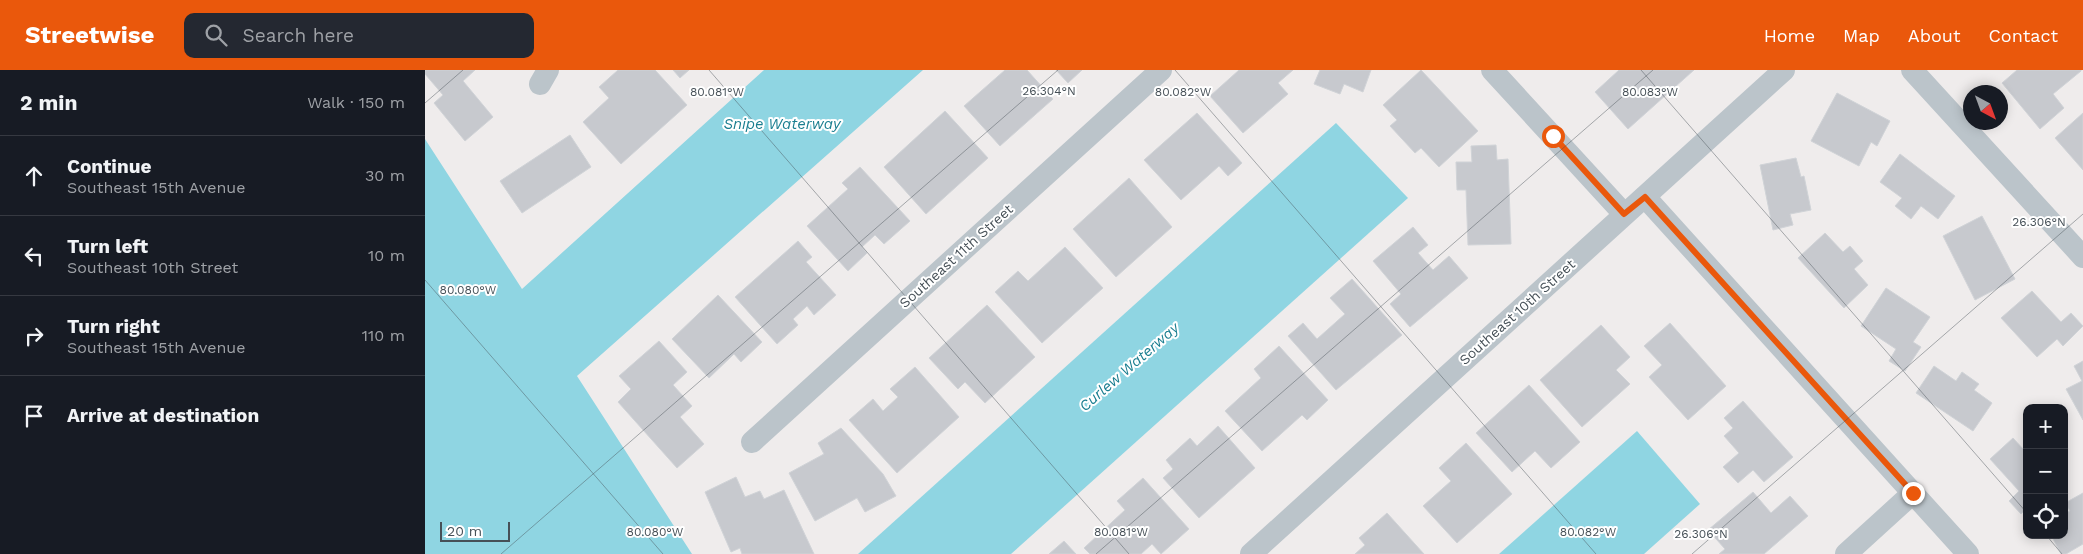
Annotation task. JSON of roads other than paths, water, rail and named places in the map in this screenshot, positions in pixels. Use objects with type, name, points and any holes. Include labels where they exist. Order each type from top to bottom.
[{"type":"street","name":"Southeast 11th Street","points":[[752,442],[1161,70]]},
{"type":"street","points":[[1492,70],[1624,214]]},
{"type":"street","name":"Southeast 10th Street","points":[[1251,554],[1784,70]]},
{"type":"street","points":[[1912,70],[2083,258]]},
{"type":"street","points":[[1645,197],[1968,554]]},
{"type":"street","points":[[1846,554],[1913,493]]},
{"type":"water","name":"Snipe Waterway","points":[[764,70],[923,70],[577,376],[692,554],[425,554],[425,139],[522,289]]},
{"type":"water","name":"Curlew Waterway","points":[[1336,123],[1408,198],[1011,554],[858,554]]},
{"type":"water","points":[[1637,431],[1700,504],[1644,554],[1499,554]]}]
